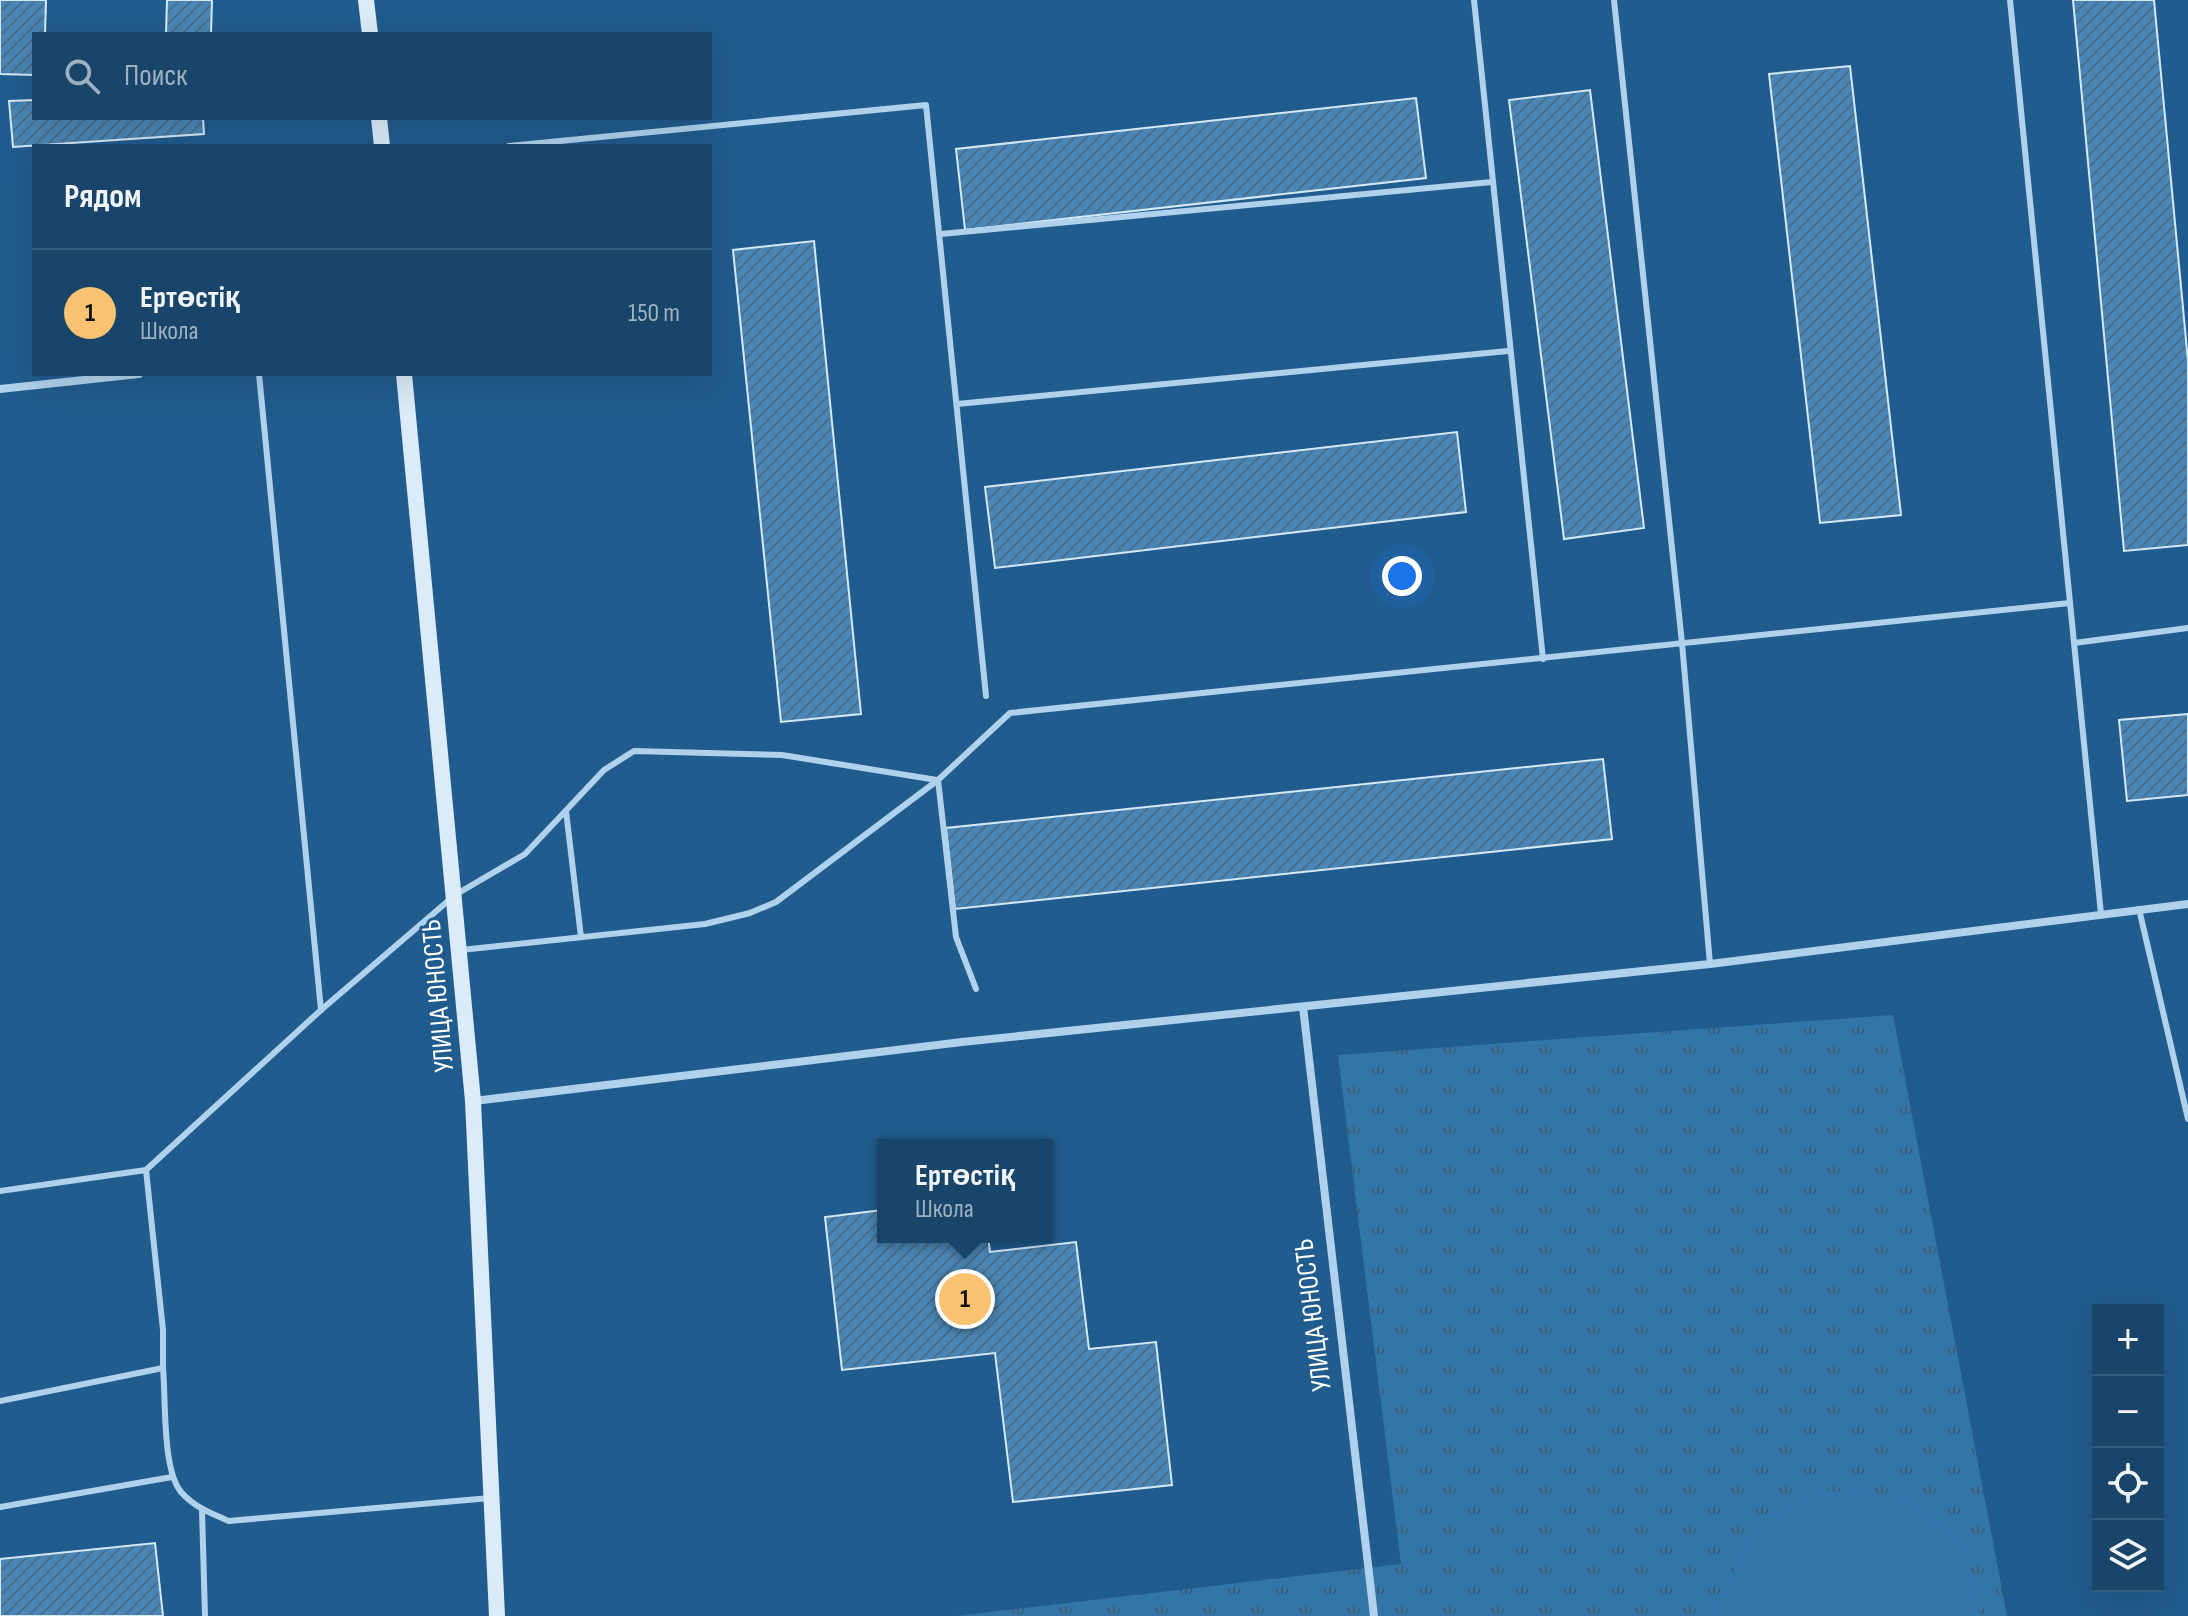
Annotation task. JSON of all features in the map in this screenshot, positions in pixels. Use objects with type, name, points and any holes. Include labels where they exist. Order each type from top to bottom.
[{"type":"street","points":[[366,0],[370,32]]},
{"type":"street","points":[[379,120],[382,144]]},
{"type":"street","points":[[0,388],[119,376]]},
{"type":"street","name":"УЛИЦА ЮНОСТЬ","points":[[404,376],[473,1101],[497,1616]]},
{"type":"street","points":[[473,1101],[962,1042],[1710,964],[2188,904]]},
{"type":"street","name":"УЛИЦА ЮНОСТЬ","points":[[1303,1007],[1374,1616]]},
{"type":"lane","points":[[1474,0],[1508,351],[1543,659]]},
{"type":"lane","points":[[1614,0],[1682,643],[1710,964]]},
{"type":"lane","points":[[2010,0],[2101,914]]},
{"type":"lane","points":[[529,144],[926,105],[986,696]]},
{"type":"lane","points":[[941,234],[1492,182]]},
{"type":"lane","points":[[957,404],[1508,351]]},
{"type":"lane","points":[[259,376],[321,1010]]},
{"type":"lane","points":[[461,950],[705,924],[750,913],[776,902],[938,780],[1010,713],[2070,603]]},
{"type":"lane","points":[[2074,643],[2188,628]]},
{"type":"lane","points":[[0,1191],[146,1170],[321,1010],[455,895],[525,854],[604,770],[634,751],[782,755],[938,780]]},
{"type":"lane","points":[[938,780],[956,937],[976,989]]},
{"type":"lane","points":[[566,811],[581,937]]},
{"type":"lane","points":[[2139,909],[2188,1119]]},
{"type":"lane","points":[[146,1170],[163,1330],[172,1477],[182,1493],[202,1510],[229,1521],[490,1498]]},
{"type":"lane","points":[[0,1401],[163,1368]]},
{"type":"lane","points":[[0,1507],[172,1477]]},
{"type":"lane","points":[[202,1510],[205,1616]]},
{"type":"green space","points":[[1893,1015],[2007,1616],[956,1616],[1401,1564],[1338,1055]]},
{"type":"green space","points":[[1821,1490],[1902,1497],[1962,1543],[1980,1616],[1719,1616],[1717,1606],[1754,1531]]},
{"type":"building","points":[[0,0],[46,0],[45,32],[32,32],[32,75],[0,74]]},
{"type":"building","points":[[167,0],[212,0],[211,32],[166,32]]},
{"type":"building","points":[[2073,0],[2154,0],[2188,361],[2188,545],[2124,551]]},
{"type":"building","points":[[1850,66],[1901,515],[1820,523],[1769,74]]},
{"type":"building","points":[[1590,90],[1644,528],[1564,539],[1509,100]]},
{"type":"building","points":[[1416,98],[1426,178],[965,230],[956,149]]},
{"type":"building","points":[[32,100],[32,120],[203,120],[204,134],[13,147],[9,101]]},
{"type":"building","points":[[814,241],[861,714],[781,722],[733,250]]},
{"type":"building","points":[[1457,432],[1466,512],[995,568],[985,487]]},
{"type":"building","points":[[2188,714],[2188,795],[2127,801],[2119,720]]},
{"type":"building","points":[[1603,759],[1612,839],[955,909],[946,828]]},
{"type":"building","points":[[877,1211],[877,1243],[989,1243],[990,1252],[1076,1242],[1089,1349],[1156,1342],[1172,1485],[1013,1502],[995,1353],[842,1370],[825,1217]]},
{"type":"building","points":[[155,1543],[163,1616],[0,1616],[0,1559]]},
{"type":"place","name":"Ертөстіқ","points":[[965,1299]]}]
